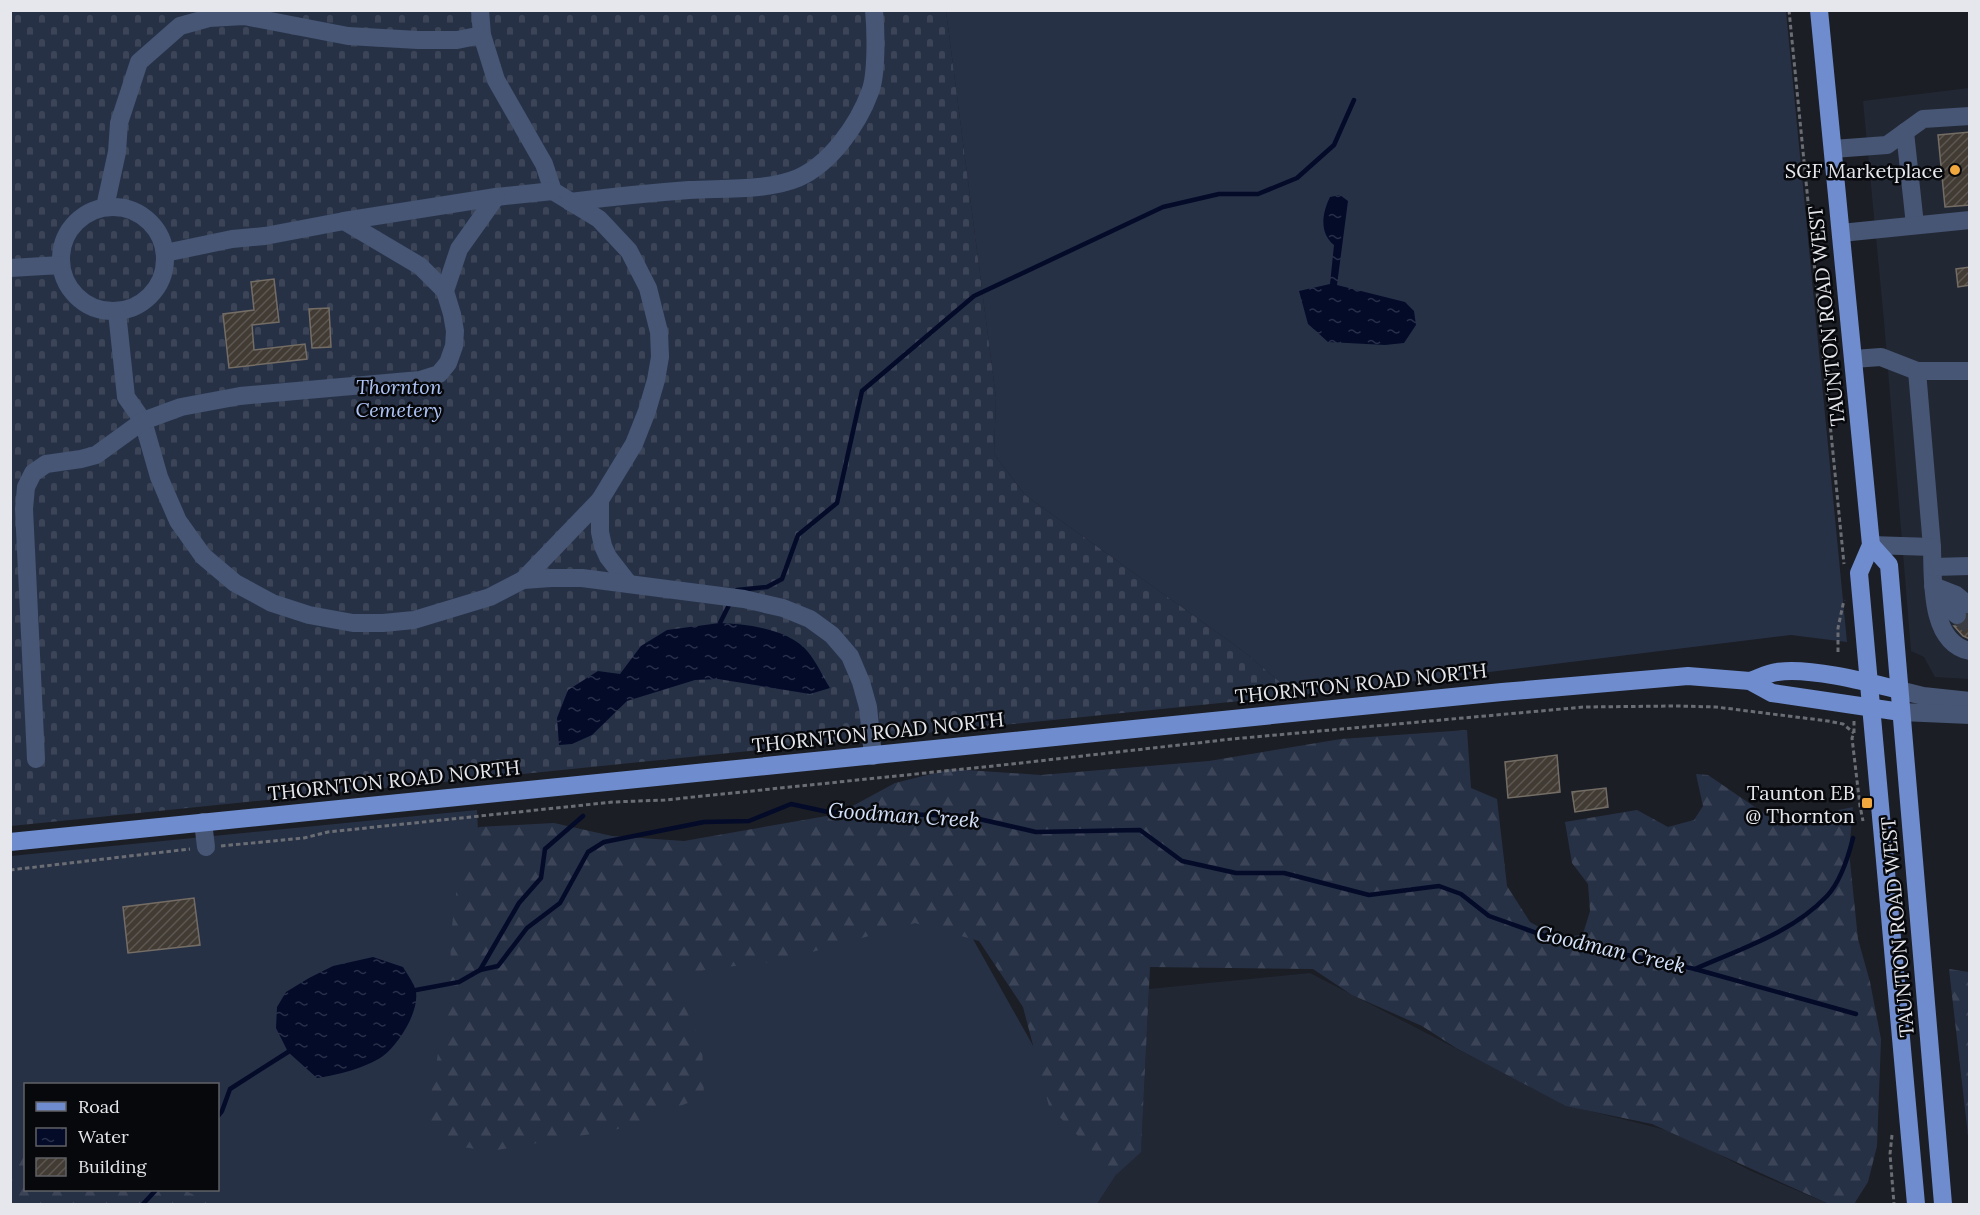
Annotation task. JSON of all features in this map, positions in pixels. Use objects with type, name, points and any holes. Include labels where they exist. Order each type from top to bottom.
[{"type":"main road","name":"TAUNTON ROAD WEST","points":[[1819,10],[1871,545],[1859,573],[1916,1204]]},
{"type":"main road","name":"TAUNTON ROAD WEST","points":[[1871,545],[1889,566],[1943,1204]]},
{"type":"main road","name":"THORNTON ROAD NORTH","points":[[10,842],[1581,684],[1688,676],[1750,681],[1776,672],[1795,671],[1868,682],[1899,690]]},
{"type":"main road","name":"THORNTON ROAD NORTH","points":[[1750,681],[1772,693],[1900,712]]},
{"type":"street","points":[[117,312],[126,398],[143,421],[159,477],[178,521],[203,556],[235,583],[272,603],[309,615],[342,621],[383,623],[414,620],[450,610],[490,597],[523,580],[600,500],[633,444],[647,411],[656,380],[660,357],[659,332],[648,288],[629,251],[599,219],[553,191],[544,164],[496,80],[482,35],[480,10]]},
{"type":"street","points":[[570,202],[648,193],[770,186],[798,178],[830,157],[852,126],[871,91],[876,35],[874,10]]},
{"type":"street","points":[[105,207],[117,152],[119,123],[139,62],[180,26],[209,18],[244,16],[348,36],[457,40],[482,35]]},
{"type":"street","points":[[1833,149],[1887,145],[1923,119],[1970,116]]},
{"type":"street","points":[[1905,132],[1915,225]]},
{"type":"street","points":[[165,254],[232,239],[265,236],[496,197],[553,191]]},
{"type":"street","points":[[445,291],[459,249],[496,197]]},
{"type":"street","points":[[105,207],[129,208],[153,224],[162,240],[165,254],[164,274],[158,286],[141,303],[117,312],[94,308],[73,292],[66,280],[62,265],[64,241],[73,225],[82,216],[105,207]]},
{"type":"street","points":[[1841,233],[1970,220]]},
{"type":"street","points":[[36,759],[24,509],[26,487],[33,473],[46,464],[96,455],[143,421],[181,407],[208,400],[420,380],[439,374],[448,363],[454,346],[452,314],[445,291],[420,266],[344,221]]},
{"type":"street","points":[[10,268],[62,265]]},
{"type":"street","points":[[1853,359],[1881,357],[1917,371],[1970,371]]},
{"type":"street","points":[[1917,371],[1934,592],[1941,627],[1950,642],[1963,650],[1970,651]]},
{"type":"street","points":[[600,500],[600,532],[603,546],[608,557],[629,584]]},
{"type":"street","points":[[1871,545],[1932,547]]},
{"type":"street","points":[[1933,567],[1970,566]]},
{"type":"street","points":[[523,580],[582,578],[744,599],[783,608],[810,619],[831,635],[850,657],[861,682],[868,707],[873,756]]},
{"type":"street","points":[[1934,592],[1962,610]]},
{"type":"street","name":"THORNTON ROAD NORTH","points":[[1899,690],[1923,696],[1970,701]]},
{"type":"street","name":"THORNTON ROAD NORTH","points":[[1900,712],[1970,715]]},
{"type":"street","points":[[203,822],[206,847]]},
{"type":"path","points":[[1789,10],[1845,573]]},
{"type":"path","points":[[1838,652],[1838,628],[1845,596]]},
{"type":"path","points":[[10,870],[304,838],[339,831],[613,802],[664,800],[1001,766],[1232,739],[1584,707],[1716,707],[1828,721],[1843,724],[1854,733]]},
{"type":"shaded area","points":[[1969,88],[1969,679],[1935,677],[1924,657],[1911,651],[1863,101]]},
{"type":"shaded area","points":[[1310,973],[1566,1105],[1678,1133],[1751,1171],[1829,1204],[1097,1204],[1116,1175],[1141,1151],[1149,989]]},
{"type":"green space","name":"Thornton Cemetery","points":[[11,11],[946,11],[996,398],[994,454],[1025,495],[1243,651],[1281,683],[1309,694],[11,826]]},
{"type":"green space","points":[[946,11],[1786,11],[1847,642],[1791,635],[1309,694],[1281,683],[1243,651],[1025,495],[994,454],[996,398]]},
{"type":"green space","points":[[1467,730],[1471,788],[1497,799],[1507,886],[1530,922],[1564,938],[1583,934],[1590,911],[1588,884],[1572,863],[1565,822],[1637,810],[1668,827],[1694,820],[1703,806],[1696,774],[1708,775],[1784,827],[1853,807],[1849,852],[1858,939],[1870,982],[1881,1039],[1877,1146],[1868,1182],[1854,1204],[1829,1204],[1652,1124],[1566,1106],[1456,1048],[1422,1026],[1352,995],[1313,969],[1150,967],[1141,1152],[1116,1175],[1049,1106],[1023,1007],[979,941],[915,923],[780,961],[708,969],[672,980],[702,1044],[704,1097],[615,1130],[491,1151],[447,1145],[426,1124],[450,983],[451,934],[463,839],[479,827],[554,823],[612,836],[684,841],[838,814],[895,783],[951,769],[1041,775],[1209,761],[1341,739]]},
{"type":"green space","points":[[477,810],[485,974],[660,946],[960,916],[1062,1097],[1116,1175],[1097,1204],[11,1204],[11,856]]},
{"type":"green space","points":[[1949,969],[1969,972],[1969,1144]]},
{"type":"green space","points":[[24,1153],[24,1191],[186,1191],[212,1204],[11,1204],[11,1177],[17,1156]]},
{"type":"water","points":[[1340,195],[1348,201],[1337,285],[1405,302],[1414,311],[1416,325],[1404,343],[1385,345],[1328,342],[1308,324],[1299,291],[1330,284],[1334,245],[1326,235],[1323,222],[1330,197]]},
{"type":"water","points":[[720,623],[767,629],[790,638],[808,652],[830,688],[810,694],[718,679],[695,680],[627,701],[592,735],[572,744],[559,745],[557,718],[568,690],[598,671],[620,674],[641,646],[667,630]]},
{"type":"water","points":[[373,957],[403,967],[414,986],[416,1000],[407,1027],[383,1056],[351,1070],[317,1078],[288,1052],[276,1028],[277,1007],[286,992],[309,978],[333,966]]},
{"type":"building","name":"SGF Marketplace","points":[[1970,132],[1970,205],[1945,207],[1938,135]]},
{"type":"building","points":[[1970,267],[1970,285],[1958,287],[1956,269]]},
{"type":"building","points":[[274,279],[279,322],[252,325],[254,350],[305,344],[307,359],[229,368],[223,314],[254,310],[251,282]]},
{"type":"building","points":[[329,308],[331,347],[312,348],[309,309]]},
{"type":"building","points":[[1970,615],[1970,639],[1963,636],[1954,626],[1965,623]]},
{"type":"building","points":[[1557,755],[1560,792],[1508,798],[1505,762]]},
{"type":"building","points":[[1606,788],[1608,807],[1575,812],[1572,792]]},
{"type":"building","points":[[194,898],[200,945],[128,953],[123,907]]},
{"type":"waterway","points":[[737,590],[767,587],[782,579],[798,535],[837,503],[862,391],[974,296],[1163,207],[1219,194],[1258,194],[1297,178],[1334,145],[1354,100]]},
{"type":"waterway","points":[[720,623],[730,603]]},
{"type":"waterway","name":"Goodman Creek","points":[[416,990],[459,982],[480,970],[498,966],[527,928],[560,903],[588,852],[604,842],[704,822],[749,821],[791,804],[828,812],[966,816],[1036,832],[1140,830],[1182,861],[1236,873],[1284,873],[1369,895],[1439,886],[1461,894],[1489,916],[1559,941],[1695,969],[1856,1014]]},
{"type":"waterway","points":[[480,970],[519,903],[541,878],[545,849],[583,816]]},
{"type":"waterway","points":[[1695,969],[1765,939],[1813,909],[1827,896],[1840,876],[1853,838]]},
{"type":"waterway","name":"Goodman Creek","points":[[219,1115],[230,1089],[288,1052]]},
{"type":"waterway","name":"Goodman Creek","points":[[143,1204],[155,1191]]},
{"type":"tunnel","points":[[1957,615],[1970,625]]},
{"type":"place","name":"SGF Marketplace","points":[[1955,170]]},
{"type":"place","name":"Taunton EB @ Thornton","points":[[1867,803]]}]
